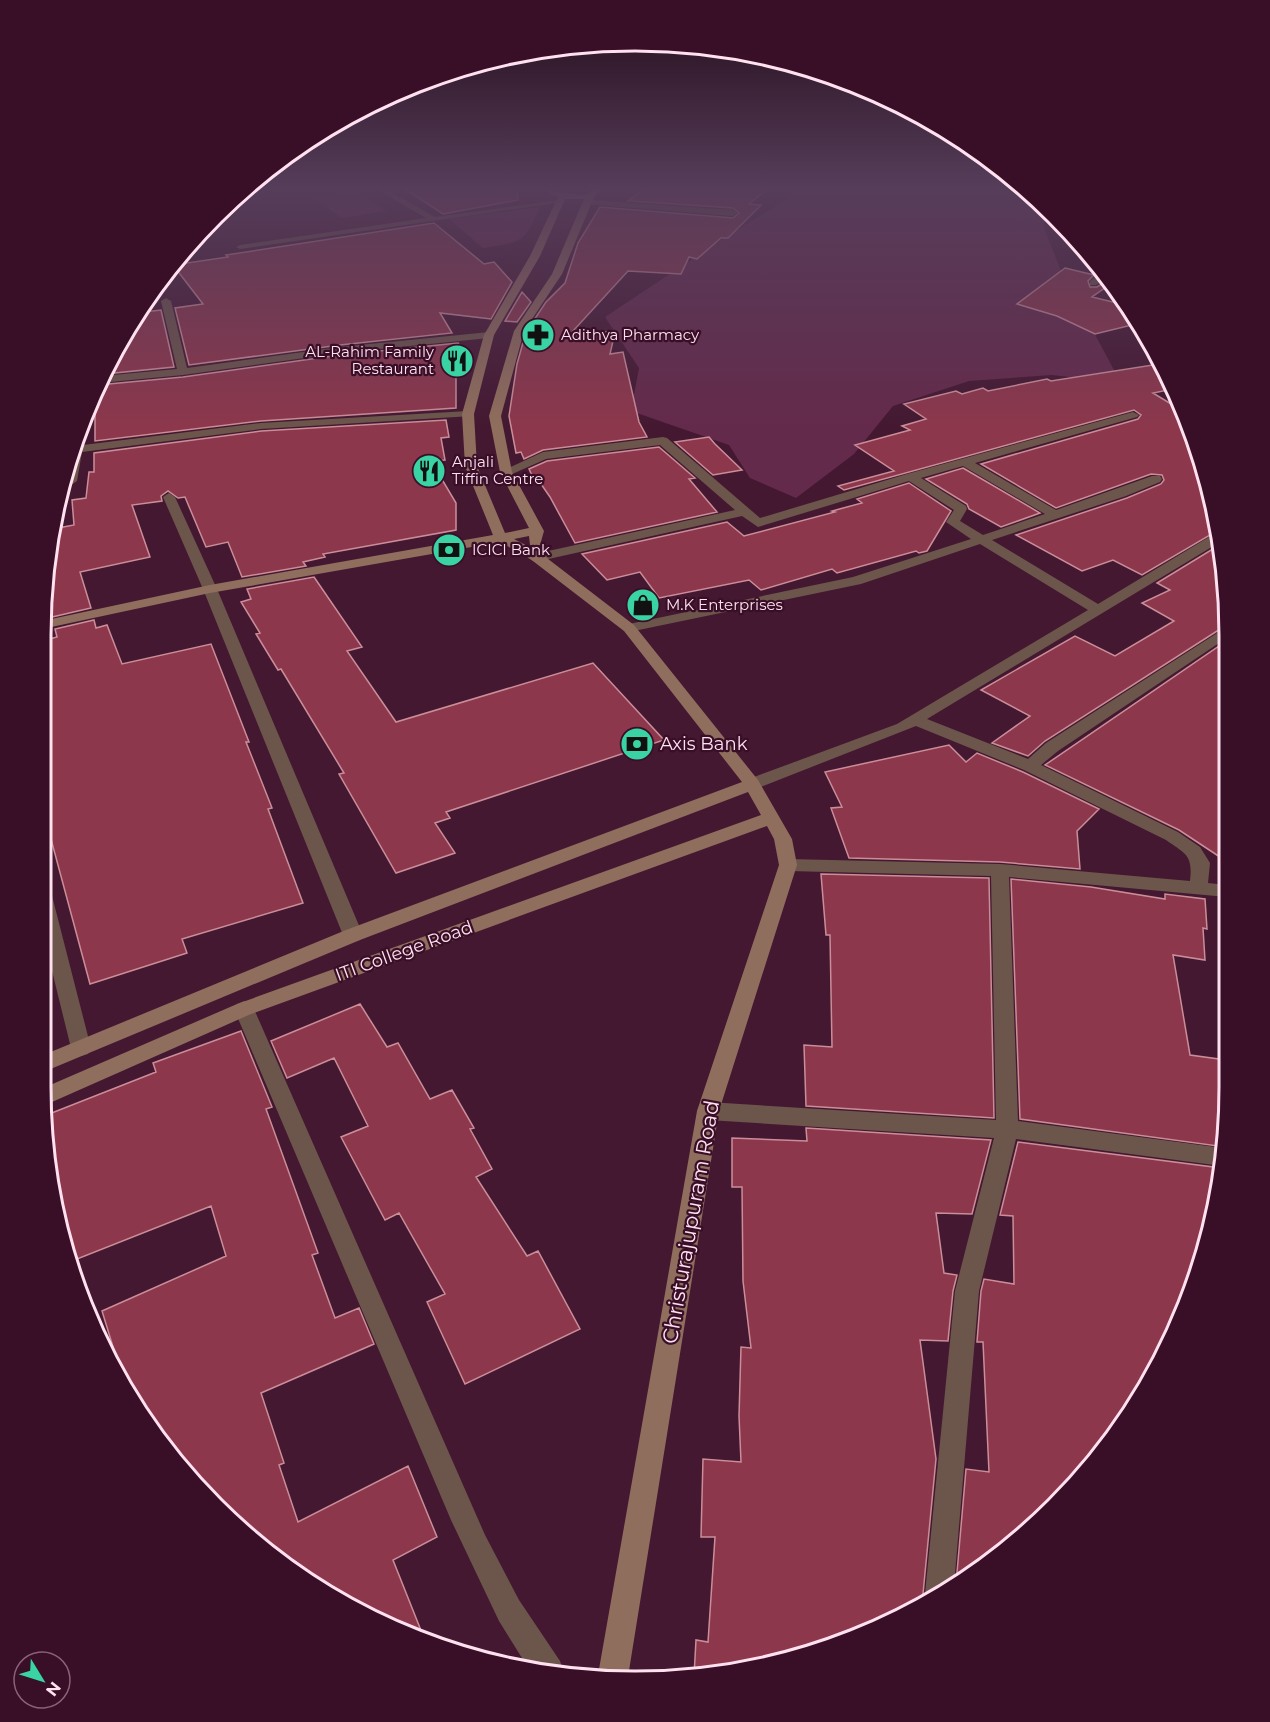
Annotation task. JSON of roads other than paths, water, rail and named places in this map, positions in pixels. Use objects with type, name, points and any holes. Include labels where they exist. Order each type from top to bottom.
[{"type":"street","points":[[529,266],[489,335],[468,414],[471,466],[493,523],[501,537],[535,556],[629,628],[752,784],[783,839],[788,865],[1000,870],[1219,890]]},
{"type":"street","points":[[535,556],[537,531],[506,472],[495,416],[519,331],[560,266]]},
{"type":"street","points":[[1093,282],[1098,279]]},
{"type":"street","points":[[166,301],[183,372]]},
{"type":"street","points":[[110,379],[183,372],[340,350],[489,335]]},
{"type":"street","points":[[82,448],[261,426],[468,414]]},
{"type":"street","points":[[506,472],[543,456],[663,441],[758,523],[911,477],[1133,415]]},
{"type":"street","points":[[964,462],[1055,515]]},
{"type":"street","points":[[911,477],[961,509],[953,522],[1098,610]]},
{"type":"street","points":[[629,628],[856,581],[1122,493],[1156,479]]},
{"type":"street","points":[[169,497],[210,589],[353,935]]},
{"type":"street","points":[[535,556],[746,511]]},
{"type":"street","points":[[51,623],[210,589],[537,531]]},
{"type":"street","points":[[752,784],[903,727],[1211,542]]},
{"type":"street","points":[[1030,766],[1052,747],[1219,636]]},
{"type":"street","points":[[914,720],[1030,766],[1172,836],[1194,851],[1201,863],[1198,888]]},
{"type":"street","name":"ITI College Road","points":[[51,1060],[353,935],[752,784]]},
{"type":"street","name":"ITI College Road","points":[[51,1094],[244,1009],[771,818]]},
{"type":"street","name":"Christurajupuram Road","points":[[614,1670],[708,1112],[788,865]]},
{"type":"street","points":[[940,1585],[967,1292],[1007,1131],[1000,870]]},
{"type":"street","points":[[51,928],[81,1048]]},
{"type":"street","points":[[244,1009],[459,1505],[498,1590],[530,1647],[542,1663]]},
{"type":"street","points":[[708,1112],[1028,1131],[1215,1156]]},
{"type":"place","name":"Adithya Pharmacy","points":[[538,335]]},
{"type":"place","name":"AL-Rahim Family Restaurant","points":[[457,361]]},
{"type":"place","name":"Anjali Tiffin Centre","points":[[429,471]]},
{"type":"place","name":"ICICI Bank","points":[[449,550]]},
{"type":"place","name":"M.K Enterprises","points":[[643,605]]},
{"type":"place","name":"Axis Bank","points":[[637,744]]}]
